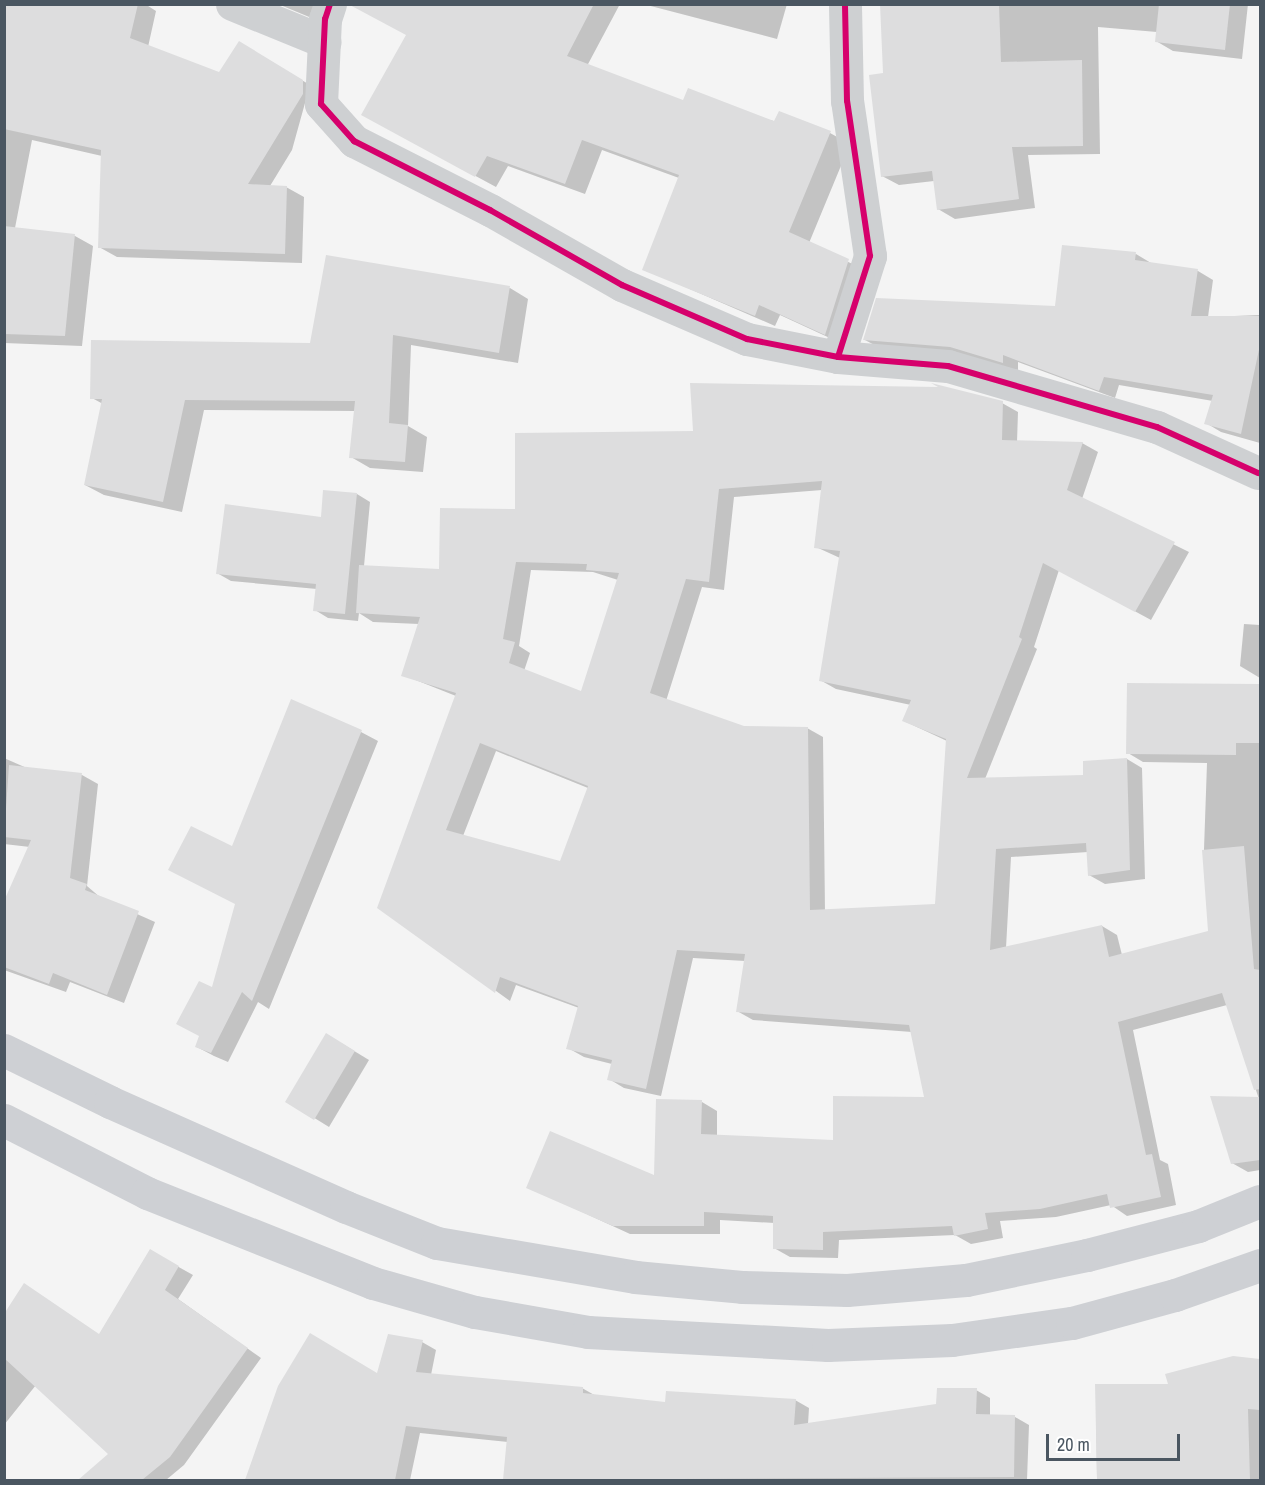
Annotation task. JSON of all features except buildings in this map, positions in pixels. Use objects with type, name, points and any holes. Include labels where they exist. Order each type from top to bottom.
[{"type":"main road","points":[[4,1050],[110,1102],[346,1207],[437,1243],[635,1277],[742,1287],[847,1290],[966,1280],[1087,1255],[1198,1226],[1260,1201]]},
{"type":"main road","points":[[4,1120],[147,1193],[373,1283],[475,1312],[588,1332],[828,1345],[952,1340],[1072,1323],[1175,1295],[1260,1265]]},
{"type":"street","points":[[232,4],[325,42]]},
{"type":"street","points":[[330,4],[321,104],[354,141],[490,210],[622,285],[747,339],[838,357],[948,366],[1157,427],[1258,473]]},
{"type":"street","points":[[838,357],[870,256],[847,101],[845,4]]},
{"type":"cycle path","points":[[330,4],[325,19],[321,104],[354,141],[490,210],[622,285],[747,339],[838,357],[948,366],[1157,427],[1258,473]]},
{"type":"cycle path","points":[[838,357],[870,256],[847,101],[845,4]]}]
